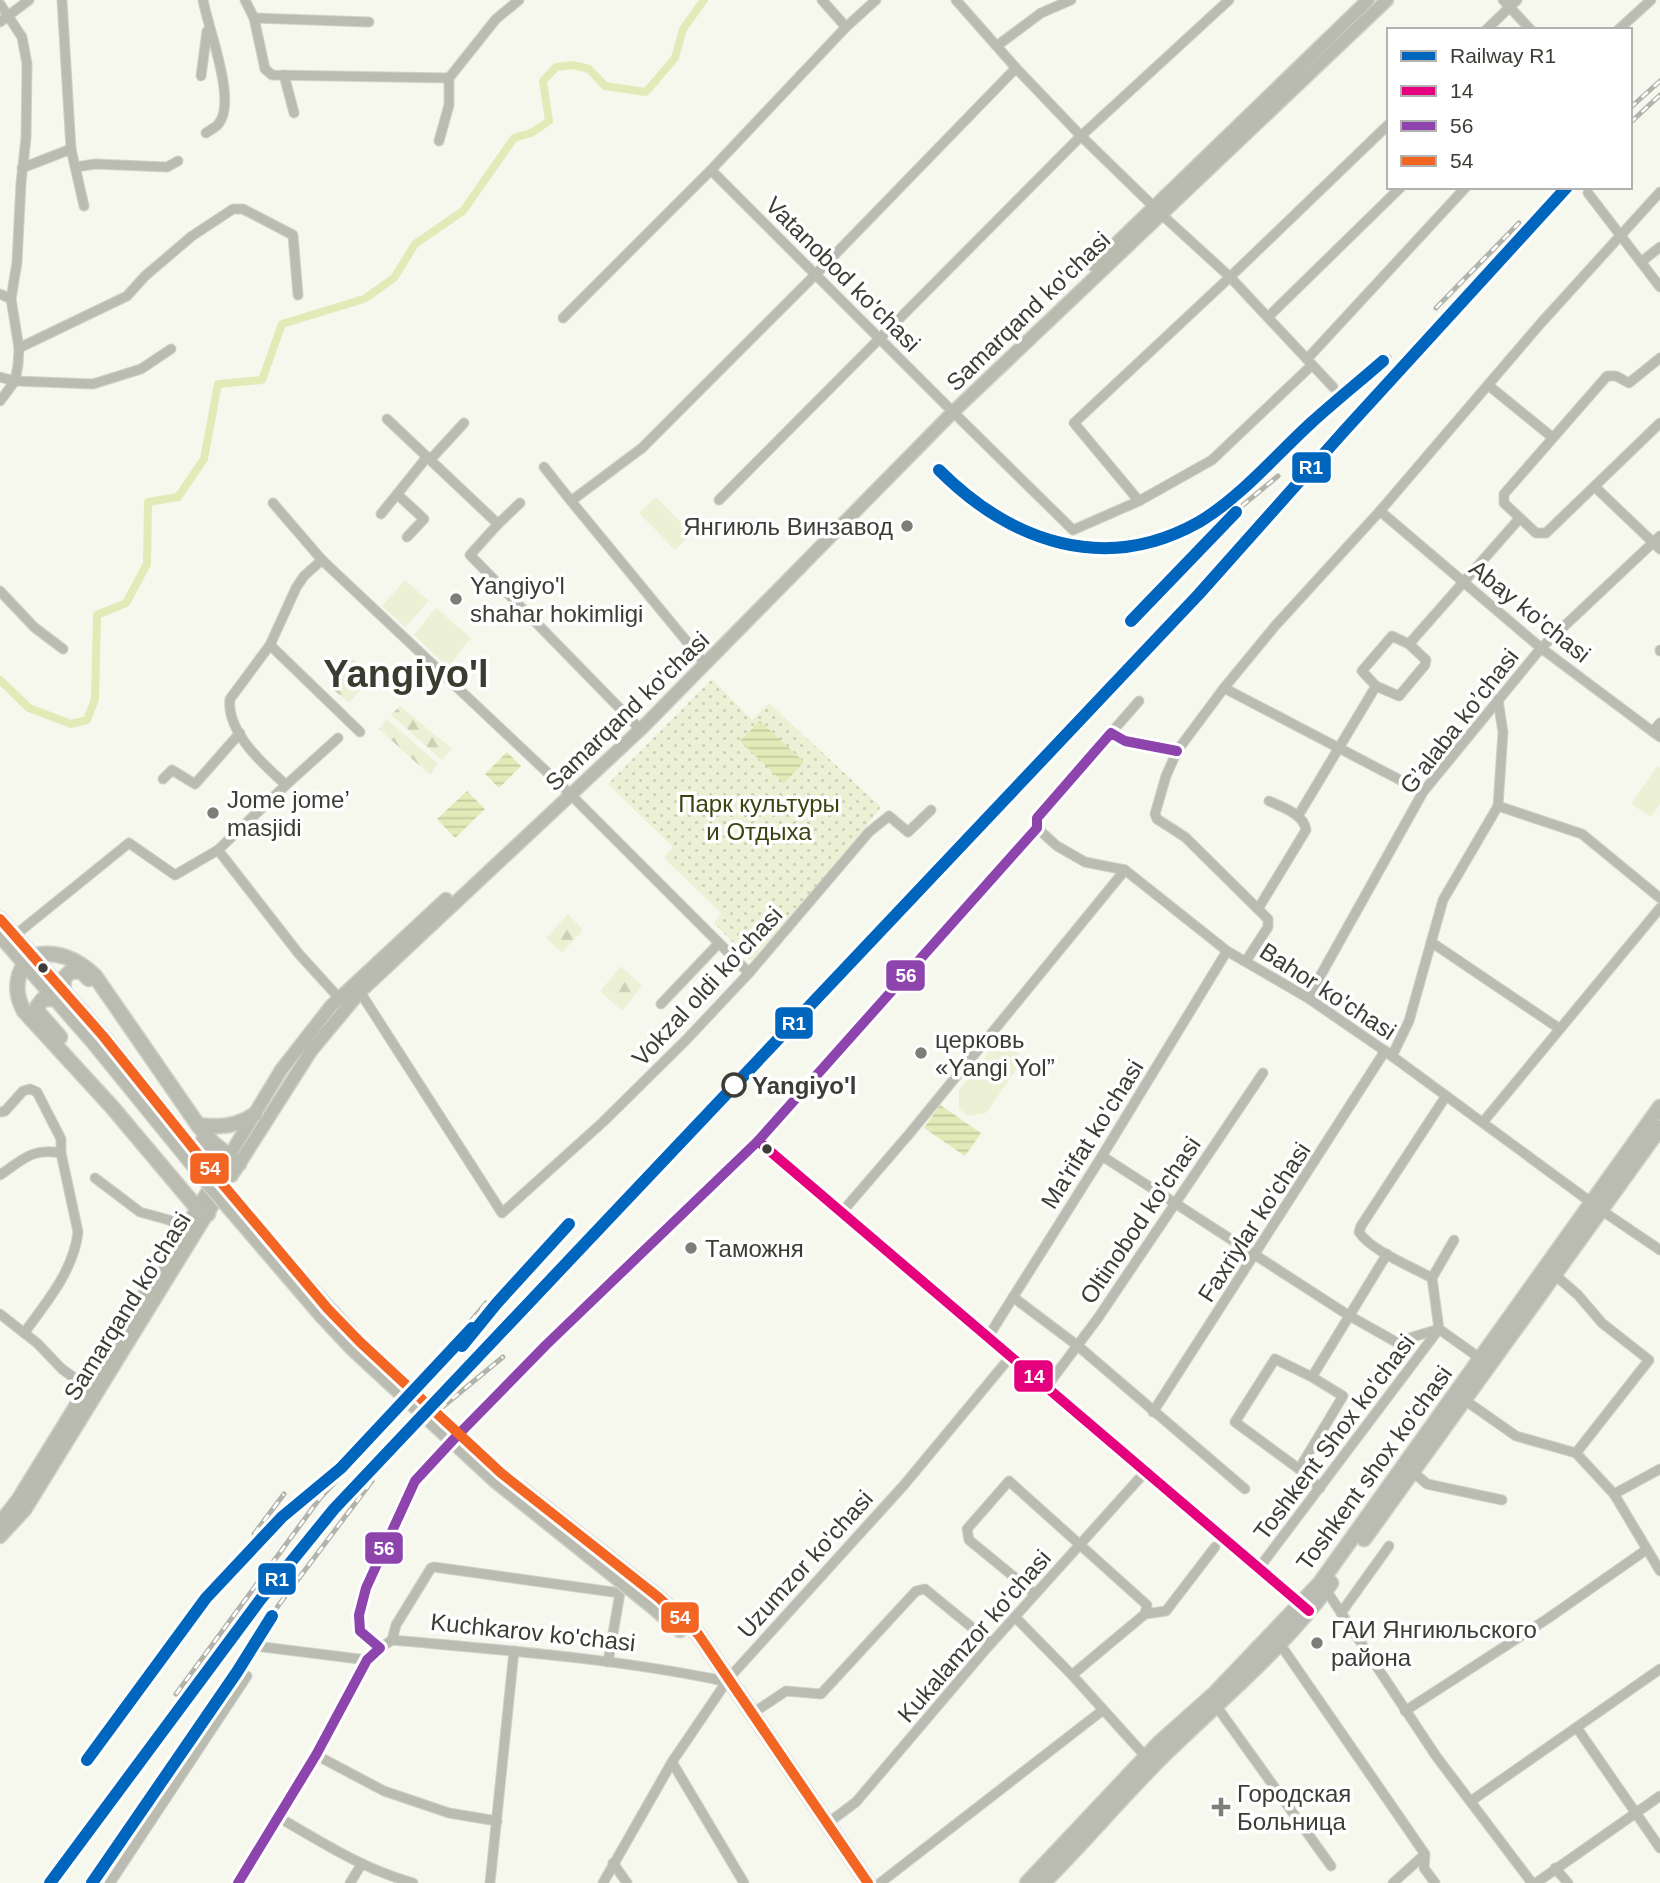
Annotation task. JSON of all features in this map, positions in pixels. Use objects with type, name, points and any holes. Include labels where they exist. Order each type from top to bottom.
[{"type":"main road","name":"Samarqand ko'chasi","points":[[0,1522],[16,1503],[87,1387],[230,1166],[311,1051],[360,992],[704,663],[950,410],[1157,210],[1368,0]]},
{"type":"main road","name":"Samarqand ko'chasi","points":[[1157,210],[1387,0]]},
{"type":"main road","name":"Samarqand ko'chasi","points":[[230,1166],[255,1114],[281,1070],[339,998],[569,793],[704,663]]},
{"type":"main road","points":[[0,919],[7,936],[99,1040],[203,1177],[352,1348],[496,1481],[654,1601],[729,1678],[868,1883]]},
{"type":"main road","points":[[205,1207],[23,1011],[17,984],[18,974],[28,959],[43,954],[65,957],[81,964],[95,976],[198,1125],[230,1166]]},
{"type":"main road","points":[[59,995],[64,978],[70,972],[78,970],[86,975],[156,1078],[230,1166]]},
{"type":"main road","points":[[59,995],[40,1000],[38,1012],[111,1093],[205,1207]]},
{"type":"main road","name":"Toshkent shox ko'chasi","points":[[1027,1883],[1146,1757],[1326,1590],[1466,1401],[1554,1274],[1660,1107]]},
{"type":"main road","points":[[198,1125],[223,1126],[255,1114]]},
{"type":"main road","name":"Toshkent shox ko'chasi","points":[[1043,1883],[1168,1752],[1280,1644],[1481,1359],[1660,1128]]},
{"type":"main road","name":"Samarqand ko'chasi","points":[[0,1536],[25,1510],[189,1232]]},
{"type":"street","points":[[0,22],[29,0]]},
{"type":"street","points":[[62,0],[71,149],[84,206]]},
{"type":"street","points":[[203,0],[225,84],[226,105],[220,123],[206,133]]},
{"type":"street","points":[[245,0],[254,18],[265,69],[272,75],[449,78]]},
{"type":"street","points":[[439,141],[449,104],[449,78],[496,19],[519,0]]},
{"type":"street","points":[[822,0],[846,27]]},
{"type":"street","points":[[563,318],[711,170],[846,27],[876,0]]},
{"type":"street","points":[[956,0],[1081,136],[1230,277],[1334,387]]},
{"type":"street","points":[[998,45],[1041,13],[1071,0]]},
{"type":"street","points":[[719,500],[1081,136],[1229,0]]},
{"type":"street","points":[[1620,28],[1651,0]]},
{"type":"street","points":[[1488,28],[1510,2],[1530,28]]},
{"type":"street","points":[[0,4],[22,37],[27,64],[26,138],[17,262],[11,299],[19,348],[15,381],[0,401]]},
{"type":"street","points":[[254,18],[369,22]]},
{"type":"street","points":[[201,76],[208,25]]},
{"type":"street","points":[[571,501],[642,448],[1016,68]]},
{"type":"street","points":[[284,75],[294,113]]},
{"type":"street","points":[[1139,501],[1074,424],[1387,126]]},
{"type":"street","points":[[22,168],[71,149]]},
{"type":"street","points":[[76,167],[95,164],[167,167],[178,161]]},
{"type":"street","name":"Vatanobod ko'chasi","points":[[711,170],[1073,530],[1139,501],[1212,460],[1310,362],[1463,189]]},
{"type":"street","points":[[1268,317],[1399,189]]},
{"type":"street","points":[[1245,961],[1268,927],[1268,919],[1185,838],[1157,819],[1155,814],[1166,776],[1177,751],[1275,626],[1380,511],[1660,192]]},
{"type":"street","points":[[1588,194],[1660,287]]},
{"type":"street","points":[[19,348],[127,296],[145,276],[192,236],[233,209],[243,209],[293,235],[298,295]]},
{"type":"street","points":[[1640,262],[1660,247]]},
{"type":"street","points":[[0,295],[11,299]]},
{"type":"street","points":[[0,377],[15,381],[93,384],[141,369],[172,349]]},
{"type":"street","points":[[1660,358],[1629,383],[1616,376],[1607,376],[1504,494],[1504,503],[1536,533],[1546,533],[1660,424]]},
{"type":"street","points":[[1488,385],[1552,437]]},
{"type":"street","points":[[387,419],[498,524]]},
{"type":"street","points":[[381,514],[428,458],[464,423]]},
{"type":"street","points":[[544,467],[704,663]]},
{"type":"street","points":[[1595,487],[1658,542]]},
{"type":"street","points":[[397,494],[424,519],[407,537]]},
{"type":"street","points":[[274,503],[323,560],[569,793],[749,973]]},
{"type":"street","points":[[520,503],[470,555],[637,726]]},
{"type":"street","name":"Abay ko'chasi","points":[[1380,511],[1541,648],[1657,734]]},
{"type":"street","points":[[1409,644],[1519,519]]},
{"type":"street","name":"G’alaba ko’chasi","points":[[1308,999],[1423,792],[1541,648],[1658,542]]},
{"type":"street","points":[[286,785],[258,760],[240,733],[230,710],[230,699],[270,645],[304,576],[323,560]]},
{"type":"street","points":[[0,591],[34,627],[62,649]]},
{"type":"street","points":[[1397,637],[1426,660],[1404,693],[1395,695],[1376,686],[1363,675],[1363,667],[1388,638],[1397,637]]},
{"type":"street","points":[[270,645],[360,732]]},
{"type":"street","points":[[1298,816],[1376,686]]},
{"type":"street","points":[[1224,688],[1423,792]]},
{"type":"street","points":[[1498,700],[1503,732],[1498,806],[1581,834],[1660,898]]},
{"type":"street","points":[[380,1648],[360,1631],[359,1615],[366,1588],[415,1481],[546,1345],[758,1141],[1037,828],[1037,818],[1139,701]]},
{"type":"street","points":[[1657,734],[1660,723]]},
{"type":"street","points":[[163,779],[172,770],[195,785],[240,733]]},
{"type":"street","points":[[1111,733],[1125,741],[1177,751]]},
{"type":"street","points":[[7,936],[129,843],[175,875],[218,850],[338,738]]},
{"type":"street","points":[[1258,909],[1306,830],[1298,816],[1269,801]]},
{"type":"street","name":"Faxriylar ko'chasi","points":[[1153,1412],[1409,1021],[1443,900],[1498,806]]},
{"type":"street","name":"Vokzal oldi ko'chasi","points":[[360,992],[502,1213],[603,1122],[686,1041],[749,973],[869,832],[889,816],[908,832],[931,810]]},
{"type":"street","name":"Bahor ko'chasi","points":[[1037,828],[1057,846],[1085,862],[1125,870],[1227,951],[1308,999],[1389,1053],[1660,1250]]},
{"type":"street","points":[[218,850],[299,954],[339,998]]},
{"type":"street","points":[[842,1212],[1125,870]]},
{"type":"street","points":[[1483,1122],[1660,908]]},
{"type":"street","points":[[661,1004],[719,943]]},
{"type":"street","points":[[1431,943],[1560,1029]]},
{"type":"street","name":"Ma'rifat ko'chasi","points":[[988,1336],[1227,951]]},
{"type":"street","name":"Oltinobod ko'chasi","points":[[1046,1386],[1098,1318],[1262,1073]]},
{"type":"street","points":[[0,1112],[5,1111],[23,1091],[30,1089],[37,1092],[61,1139],[61,1153],[78,1232],[77,1244],[67,1269],[24,1333]]},
{"type":"street","points":[[1432,1278],[1387,1254],[1359,1232],[1446,1096]]},
{"type":"street","points":[[758,1141],[1305,1608]]},
{"type":"street","points":[[0,1175],[34,1152],[61,1153]]},
{"type":"street","points":[[1102,1156],[1348,1315],[1396,1342],[1439,1329]]},
{"type":"street","points":[[95,1178],[140,1212],[169,1220],[189,1232]]},
{"type":"street","points":[[1454,1240],[1432,1278],[1439,1329],[1481,1359]]},
{"type":"street","points":[[1312,1377],[1387,1254]]},
{"type":"street","points":[[1554,1274],[1578,1295],[1602,1323],[1649,1360],[1660,1364]]},
{"type":"street","points":[[1013,1297],[1078,1346],[1245,1489]]},
{"type":"street","points":[[0,1314],[62,1369],[87,1387]]},
{"type":"street","name":"Toshkent Shox ko'chasi","points":[[1259,1567],[1439,1329]]},
{"type":"street","name":"Uzumzor ko'chasi","points":[[603,1883],[672,1762],[729,1678],[904,1485],[1011,1356]]},
{"type":"street","points":[[1299,1469],[1343,1396],[1275,1359],[1235,1422],[1299,1469],[1320,1488]]},
{"type":"street","points":[[1576,1453],[1649,1360]]},
{"type":"street","points":[[1466,1401],[1516,1436],[1576,1453],[1614,1494],[1660,1571]]},
{"type":"street","points":[[1614,1494],[1660,1469]]},
{"type":"street","name":"Kukalamzor ko'chasi","points":[[828,1823],[856,1802],[991,1643],[1146,1471]]},
{"type":"street","points":[[1413,1472],[1427,1484],[1502,1500]]},
{"type":"street","points":[[1035,1594],[969,1540],[967,1529],[1009,1481],[1147,1605],[1145,1614]]},
{"type":"street","points":[[1072,1675],[1145,1614],[1166,1611],[1215,1546]]},
{"type":"street","points":[[1341,1613],[1389,1546]]},
{"type":"street","points":[[1405,1711],[1547,1619],[1646,1549]]},
{"type":"street","points":[[238,1883],[316,1755],[367,1660],[392,1640],[396,1625],[431,1568],[620,1593],[608,1662]]},
{"type":"street","points":[[753,1713],[786,1691],[821,1694],[916,1591],[921,1589],[991,1643]]},
{"type":"street","points":[[1326,1590],[1405,1711],[1534,1883],[1660,1796]]},
{"type":"street","points":[[1015,1617],[1146,1757]]},
{"type":"street","name":"Kuchkarov ko'chasi","points":[[392,1640],[659,1668],[719,1680],[729,1678]]},
{"type":"street","points":[[1280,1644],[1425,1854],[1424,1868],[1435,1883]]},
{"type":"street","points":[[256,1646],[367,1660]]},
{"type":"street","points":[[490,1883],[514,1651]]},
{"type":"street","points":[[1471,1801],[1660,1669]]},
{"type":"street","points":[[110,1883],[247,1676]]},
{"type":"street","points":[[1217,1707],[1331,1866]]},
{"type":"street","points":[[880,1883],[1103,1710]]},
{"type":"street","points":[[1577,1728],[1660,1848]]},
{"type":"street","points":[[316,1755],[384,1791],[449,1813],[497,1821]]},
{"type":"street","points":[[672,1762],[744,1883]]},
{"type":"street","points":[[278,1817],[378,1873],[413,1883]]},
{"type":"street","points":[[1393,1883],[1425,1854]]},
{"type":"street","points":[[613,1863],[627,1883]]},
{"type":"street","points":[[350,1883],[362,1865]]},
{"type":"street","points":[[1555,1868],[1568,1883]]},
{"type":"green space","points":[[656,497],[692,534],[675,550],[639,513]]},
{"type":"green space","points":[[405,580],[429,601],[405,627],[382,606]]},
{"type":"green space","points":[[436,608],[471,638],[448,667],[414,635]]},
{"type":"green space","points":[[353,659],[373,676],[349,703],[329,686]]},
{"type":"green space","name":"Парк культуры и Отдыха","points":[[712,679],[752,720],[769,703],[881,807],[832,870],[751,961],[714,923],[721,913],[664,858],[673,847],[608,784]]},
{"type":"green space","points":[[400,706],[452,749],[442,760],[391,715]]},
{"type":"green space","points":[[387,719],[438,764],[430,775],[379,729]]},
{"type":"green space","points":[[1657,766],[1660,768],[1660,804],[1651,817],[1631,804]]},
{"type":"green space","points":[[568,914],[583,930],[562,953],[546,938]]},
{"type":"green space","points":[[621,966],[642,986],[622,1011],[600,991]]},
{"type":"green space","points":[[1009,1044],[1018,1051],[1019,1066],[986,1113],[968,1116],[959,1109],[959,1090],[992,1048]]},
{"type":"shaded area","points":[[760,721],[804,762],[784,783],[740,741]]},
{"type":"shaded area","points":[[507,752],[521,766],[499,788],[485,774]]},
{"type":"shaded area","points":[[467,791],[485,809],[455,838],[437,819]]},
{"type":"shaded area","points":[[940,1105],[981,1133],[965,1156],[924,1128]]},
{"type":"waterway","points":[[0,680],[29,708],[71,724],[87,720],[95,699],[97,615],[126,603],[147,564],[148,502],[178,497],[204,459],[218,384],[262,380],[282,324],[364,299],[394,278],[415,244],[463,211],[514,138],[531,133],[549,121],[543,81],[556,67],[573,65],[589,69],[605,86],[646,92],[675,58],[683,29],[704,0]]},
{"type":"railway","points":[[1632,106],[1660,81]]},
{"type":"railway","points":[[1632,121],[1660,95]]},
{"type":"railway","points":[[50,1883],[260,1600],[334,1509],[1199,594],[1565,189]]},
{"type":"railway","points":[[1436,308],[1519,223]]},
{"type":"railway","points":[[939,470],[967,495],[997,516],[1028,532],[1061,543],[1095,548],[1130,546],[1165,538],[1200,521],[1230,500],[1312,422],[1389,357]]},
{"type":"railway","points":[[1131,621],[1243,505],[1278,476]]},
{"type":"railway","points":[[176,1694],[320,1498],[470,1337],[569,1224]]},
{"type":"railway","points":[[450,1346],[486,1303]]},
{"type":"railway","points":[[440,1409],[503,1357]]},
{"type":"railway","points":[[87,1760],[206,1598],[282,1517],[325,1481]]},
{"type":"railway","points":[[92,1883],[237,1672],[278,1606],[372,1481]]},
{"type":"railway","points":[[254,1534],[284,1494]]},
{"type":"rail line","name":"R1","points":[[50,1883],[260,1600],[334,1509],[1199,594],[1565,189]]},
{"type":"rail line","name":"R1","points":[[939,470],[967,495],[997,516],[1028,532],[1061,543],[1094,548],[1129,546],[1164,538],[1199,522],[1229,501],[1311,423],[1383,361]]},
{"type":"rail line","name":"R1","points":[[1131,621],[1236,512]]},
{"type":"rail line","name":"R1","points":[[462,1346],[569,1224]]},
{"type":"rail line","name":"R1","points":[[87,1760],[206,1598],[282,1517],[341,1468],[472,1328]]},
{"type":"rail line","name":"R1","points":[[92,1883],[237,1672],[272,1616]]},
{"type":"transit line","name":"56","points":[[238,1883],[316,1755],[367,1660],[380,1648],[360,1631],[359,1615],[366,1588],[415,1481],[546,1345],[758,1141],[1037,828],[1037,818],[1111,733],[1125,741],[1177,751]]},
{"type":"transit line","name":"54","points":[[0,919],[103,1036],[209,1168],[328,1309],[360,1342],[501,1473],[658,1597],[698,1634],[868,1883]]},
{"type":"transit line","name":"14","points":[[758,1141],[1309,1611]]},
{"type":"place","name":"Янгиюль Винзавод","points":[[907,526]]},
{"type":"place","name":"Yangiyo'l shahar hokimligi","points":[[456,599]]},
{"type":"place","name":"Jome jome’ masjidi","points":[[213,813]]},
{"type":"place","name":"церковь «Yangi Yol”","points":[[921,1053]]},
{"type":"place","name":"Yangiyo'l","points":[[734,1085]]},
{"type":"place","name":"Таможня","points":[[691,1248]]},
{"type":"place","name":"ГАИ Янгиюльского района","points":[[1317,1643]]},
{"type":"place","name":"Городская Больница","points":[[1221,1807]]},
{"type":"district","name":"Yangiyo'l","points":[[406,674]]}]
